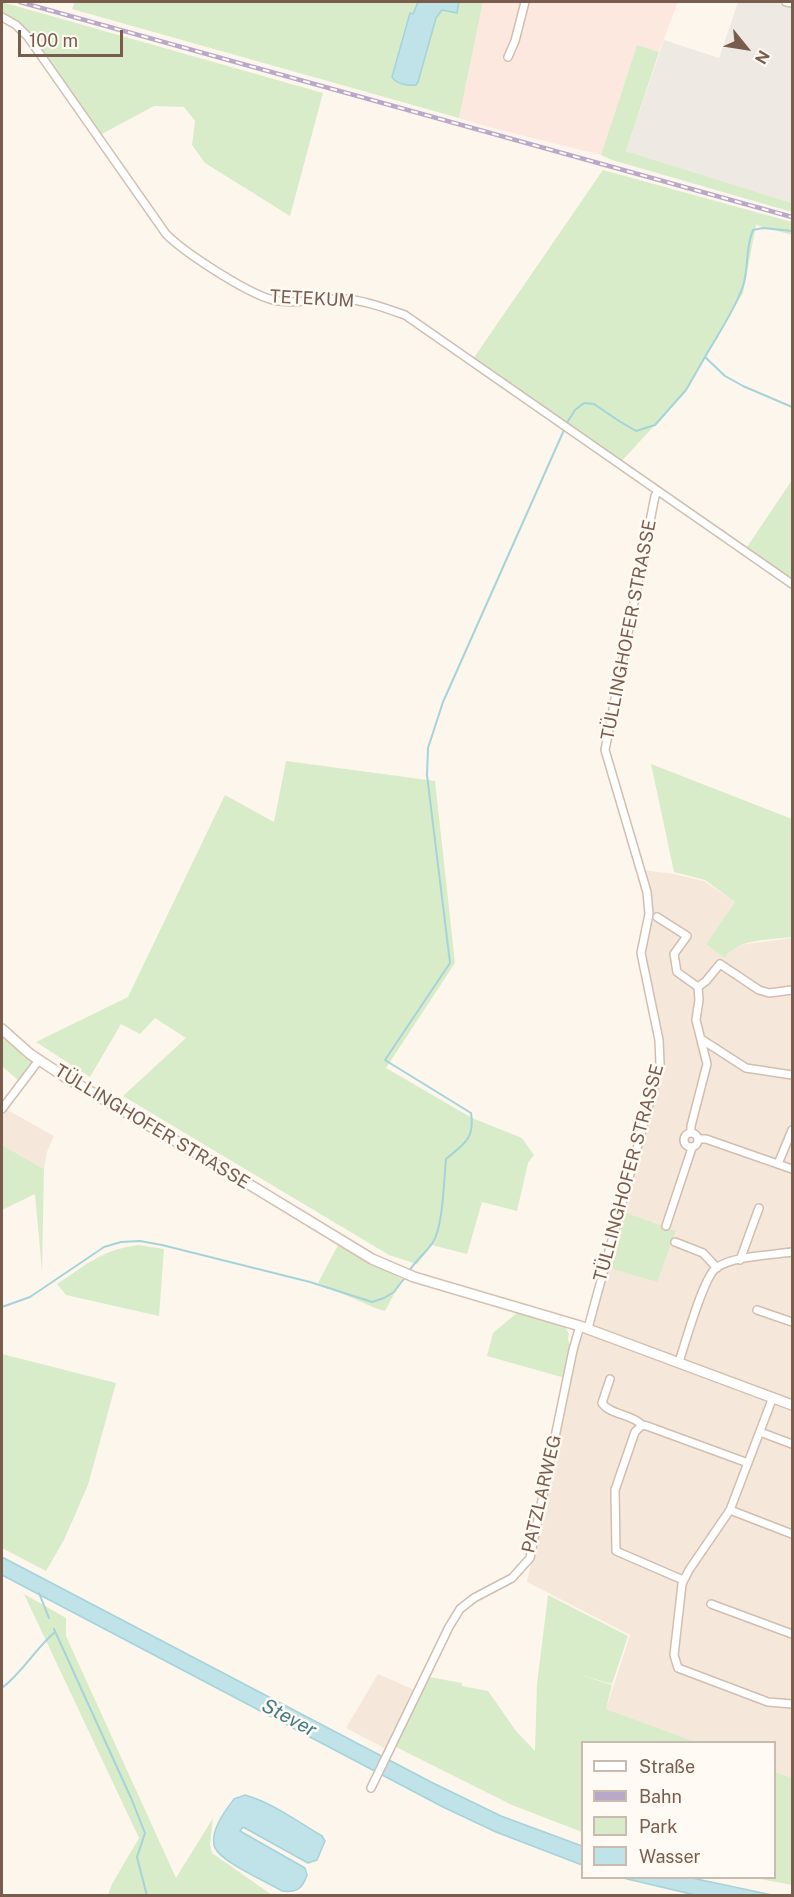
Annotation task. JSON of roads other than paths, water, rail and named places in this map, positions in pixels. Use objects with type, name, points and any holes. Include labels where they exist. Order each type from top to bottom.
[{"type":"main road","name":"TÜLLINGHOFER STRASSE","points":[[2,1029],[39,1060],[372,1258],[414,1277],[584,1327]]},
{"type":"main road","points":[[584,1327],[792,1405]]},
{"type":"street","points":[[508,57],[516,40],[525,2]]},
{"type":"street","points":[[786,2],[792,3]]},
{"type":"street","name":"TETEKUM","points":[[2,17],[16,25],[28,37],[160,225],[180,248],[264,298],[290,302],[346,299],[405,315],[792,584]]},
{"type":"street","name":"TÜLLINGHOFER STRASSE","points":[[584,1327],[660,1064],[659,1040],[640,953],[649,914],[647,892],[605,750],[655,496],[658,491]]},
{"type":"street","points":[[657,917],[687,936],[674,954],[677,972],[698,987]]},
{"type":"street","points":[[698,987],[720,964],[759,990],[769,993],[792,990]]},
{"type":"street","points":[[691,1133],[706,1064],[696,1020],[698,987]]},
{"type":"street","points":[[701,1039],[746,1068],[792,1075]]},
{"type":"street","points":[[706,1064],[713,1056],[721,1052]]},
{"type":"street","points":[[2,1109],[39,1060]]},
{"type":"street","points":[[778,1164],[792,1130]]},
{"type":"street","points":[[691,1133],[698,1138],[792,1169]]},
{"type":"street","points":[[691,1133],[686,1135],[684,1141],[692,1148]]},
{"type":"street","points":[[666,1226],[692,1148],[697,1144],[698,1138]]},
{"type":"street","points":[[740,1260],[759,1208]]},
{"type":"street","points":[[675,1242],[703,1253],[717,1268]]},
{"type":"street","points":[[679,1362],[708,1280],[717,1268],[740,1260],[792,1252]]},
{"type":"street","points":[[757,1310],[792,1322]]},
{"type":"street","name":"PATZLARWEG","points":[[373,1786],[449,1627],[460,1609],[474,1598],[512,1578],[530,1558],[573,1350],[584,1327]]},
{"type":"street","points":[[610,1379],[602,1402],[605,1408],[637,1420],[642,1425],[748,1463]]},
{"type":"street","points":[[773,1397],[730,1510],[683,1580],[674,1655],[678,1668],[768,1702],[792,1704]]},
{"type":"street","points":[[642,1425],[635,1432],[615,1490],[616,1551],[683,1580]]},
{"type":"street","points":[[760,1432],[792,1444]]},
{"type":"street","points":[[730,1510],[792,1534]]},
{"type":"street","points":[[711,1604],[792,1634]]},
{"type":"water","points":[[418,2],[459,2],[457,13],[442,10],[436,18],[418,82],[416,85],[406,85],[392,77],[410,13],[413,14]]},
{"type":"water","name":"Stever","points":[[2,1557],[431,1782],[501,1816],[581,1846],[581,1865],[496,1832],[443,1807],[2,1575]]},
{"type":"water","points":[[245,1795],[285,1813],[322,1836],[325,1841],[317,1860],[308,1863],[243,1827],[240,1831],[305,1868],[307,1875],[299,1889],[282,1891],[244,1871],[217,1851],[214,1839],[219,1820],[234,1799]]},
{"type":"water","points":[[627,1879],[697,1879],[772,1895],[695,1895]]},
{"type":"waterway","points":[[705,357],[740,295],[753,230],[763,228],[792,231]]},
{"type":"waterway","points":[[409,1271],[430,1246],[436,1235],[441,1214],[446,1159],[467,1140],[472,1122],[471,1113],[385,1060],[450,963],[427,775],[428,748],[443,702],[568,421],[575,410],[584,403],[594,404],[636,431],[655,425],[686,390],[705,357],[725,376],[792,407]]},
{"type":"waterway","points":[[2,1307],[30,1297],[104,1247],[121,1242],[140,1241],[162,1245],[310,1282],[372,1302],[394,1292],[406,1276]]},
{"type":"waterway","points":[[39,1593],[49,1618]]},
{"type":"waterway","points":[[54,1629],[145,1833],[137,1857],[147,1896]]},
{"type":"waterway","points":[[2,1688],[55,1632]]},
{"type":"railway","points":[[20,2],[792,217]]}]
